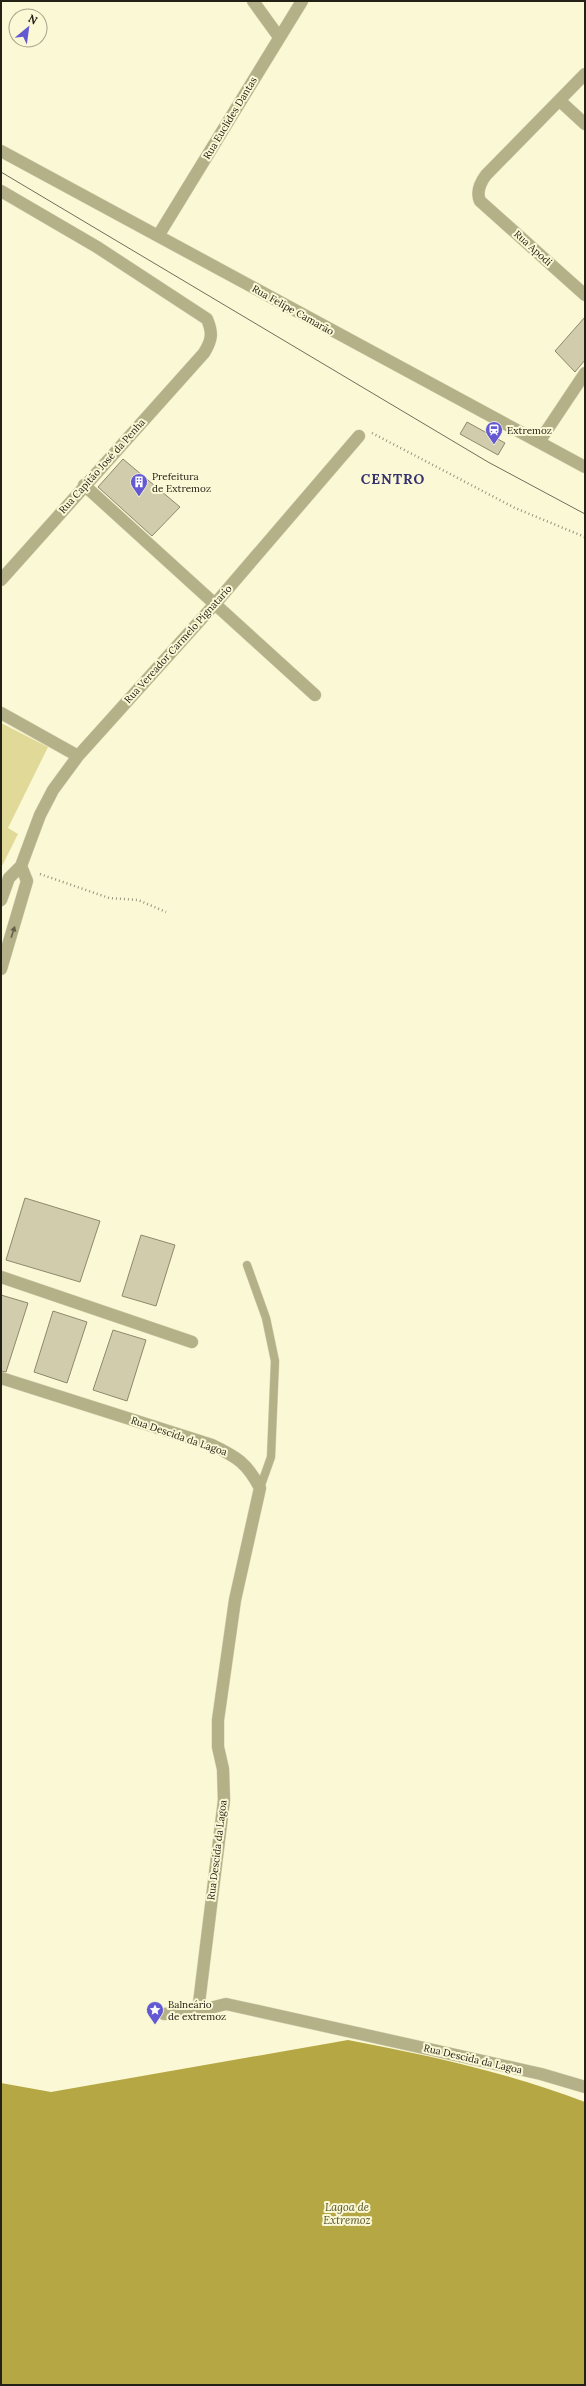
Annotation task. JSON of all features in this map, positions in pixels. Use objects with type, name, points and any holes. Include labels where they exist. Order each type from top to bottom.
[{"type":"street","points":[[253,1],[279,37]]},
{"type":"street","name":"Rua Euclides Dantas","points":[[158,236],[302,1]]},
{"type":"street","points":[[585,74],[560,101],[585,124]]},
{"type":"street","name":"Rua Apodi","points":[[560,101],[486,175],[479,188],[478,196],[480,201],[585,295]]},
{"type":"street","name":"Rua Felipe Camarão","points":[[1,150],[585,467]]},
{"type":"street","name":"Rua Capitão José da Penha","points":[[1,191],[97,247],[206,319],[211,328],[212,338],[204,353],[84,485],[1,580]]},
{"type":"street","points":[[539,442],[585,373]]},
{"type":"street","name":"Rua Vereador Carmelo Pignatario","points":[[1,900],[9,878],[21,866],[40,815],[53,790],[78,756],[214,605],[359,436]]},
{"type":"street","points":[[84,485],[214,605],[315,695]]},
{"type":"street","points":[[1,713],[78,756]]},
{"type":"street","points":[[1,969],[27,881],[21,866]]},
{"type":"street","points":[[1,1277],[192,1342]]},
{"type":"street","name":"Rua Descida da Lagoa","points":[[1,1378],[212,1445],[237,1456],[251,1472],[260,1488],[235,1600],[218,1720],[218,1747],[223,1770],[224,1800],[198,2011],[226,2004],[541,2074],[585,2088]]},
{"type":"street","points":[[164,2014],[198,2011]]},
{"type":"lane","points":[[247,1265],[266,1318],[275,1361],[271,1457],[260,1488]]},
{"type":"path","points":[[359,436],[365,432],[379,436],[516,508],[585,537]]},
{"type":"path","points":[[21,866],[109,898],[138,900],[166,912]]},
{"type":"shaded area","points":[[1,723],[48,747],[8,828],[18,834],[1,868]]},
{"type":"water","name":"Lagoa de Extremoz","points":[[348,2040],[468,2066],[527,2082],[585,2102],[585,2385],[1,2385],[1,2083],[51,2092]]},
{"type":"building","points":[[585,317],[585,360],[575,372],[555,351]]},
{"type":"building","points":[[467,422],[505,443],[498,455],[460,434]]},
{"type":"building","name":"Prefeitura de Extremoz","points":[[123,459],[180,507],[152,536],[98,487]]},
{"type":"building","points":[[25,1198],[100,1221],[80,1282],[6,1260]]},
{"type":"building","points":[[141,1235],[175,1245],[156,1306],[122,1296]]},
{"type":"building","points":[[1,1295],[28,1303],[6,1372],[1,1371]]},
{"type":"building","points":[[53,1311],[87,1322],[67,1383],[34,1372]]},
{"type":"building","points":[[113,1330],[146,1340],[127,1401],[93,1390]]},
{"type":"tram line","points":[[1,172],[488,462],[585,514]]},
{"type":"place","name":"Extremoz","points":[[494,445]]},
{"type":"place","name":"Prefeitura de Extremoz","points":[[139,497]]},
{"type":"place","name":"Balneário de extremoz","points":[[155,2025]]},
{"type":"district","name":"CENTRO","points":[[393,479]]}]
